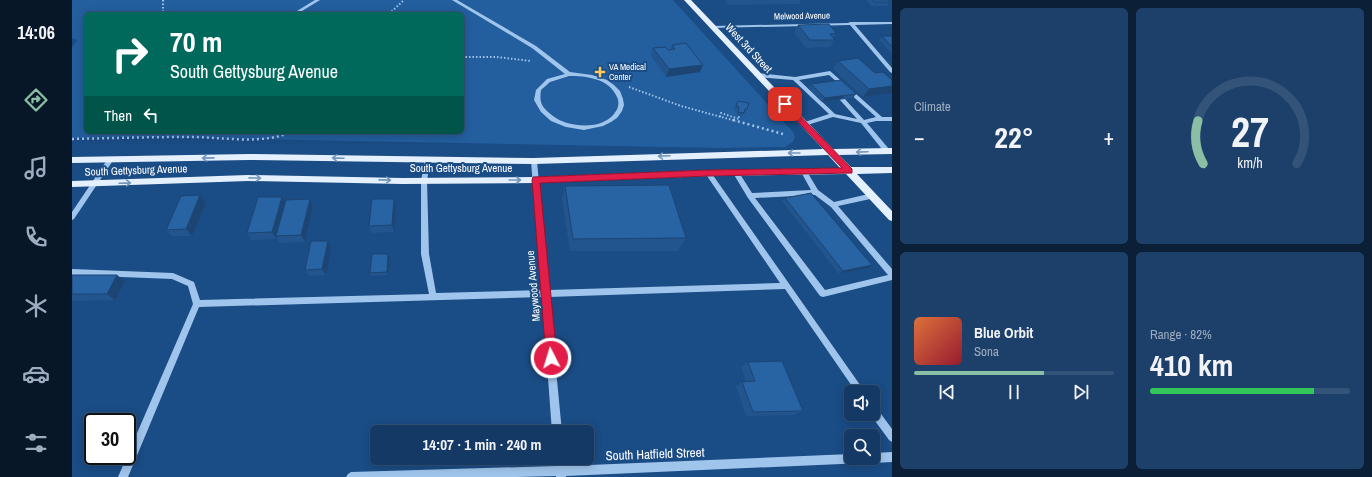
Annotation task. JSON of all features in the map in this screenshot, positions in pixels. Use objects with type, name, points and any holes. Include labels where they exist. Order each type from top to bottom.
[{"type":"main road","name":"West 3rd Street","points":[[687,0],[892,217]]},
{"type":"main road","name":"South Gettysburg Avenue","points":[[72,160],[249,157],[534,161],[790,152],[832,153],[890,151]]},
{"type":"main road","name":"South Gettysburg Avenue","points":[[72,184],[248,178],[424,181],[536,180],[736,172],[892,170]]},
{"type":"street","points":[[297,12],[318,0]]},
{"type":"street","points":[[454,0],[534,47],[569,74]]},
{"type":"street","name":"Melwood Avenue","points":[[712,27],[892,23]]},
{"type":"street","points":[[850,24],[892,71]]},
{"type":"street","points":[[757,75],[795,79],[830,73],[881,119]]},
{"type":"street","points":[[581,74],[604,81],[614,88],[620,96],[622,105],[618,114],[611,122],[585,128],[570,127],[556,122],[545,115],[539,106],[537,97],[539,88],[546,81],[556,76],[581,74]]},
{"type":"street","points":[[817,76],[822,80]]},
{"type":"street","points":[[795,79],[833,115],[863,122],[892,119]]},
{"type":"street","points":[[842,99],[890,151]]},
{"type":"street","points":[[804,124],[833,115]]},
{"type":"street","points":[[72,217],[111,159]]},
{"type":"street","points":[[427,160],[424,181],[425,254],[433,297]]},
{"type":"street","name":"Maywood Avenue","points":[[534,161],[556,425]]},
{"type":"street","points":[[736,172],[750,196],[823,294],[892,276],[833,205],[816,192],[804,172]]},
{"type":"street","points":[[708,173],[855,385]]},
{"type":"street","points":[[750,196],[816,192]]},
{"type":"street","points":[[833,205],[873,196]]},
{"type":"street","points":[[72,272],[173,276],[191,284],[197,304],[123,477]]},
{"type":"street","points":[[197,304],[786,286]]},
{"type":"street","points":[[880,420],[892,437]]},
{"type":"street","points":[[880,458],[892,457]]},
{"type":"street","name":"South Hatfield Street","points":[[351,477],[561,474],[844,459]]},
{"type":"path","points":[[163,0],[163,12]]},
{"type":"path","points":[[391,12],[404,0]]},
{"type":"path","points":[[464,57],[503,57],[532,61]]},
{"type":"path","points":[[604,81],[615,81],[681,106],[783,134]]},
{"type":"path","points":[[720,117],[721,113],[739,118],[740,116]]},
{"type":"path","points":[[72,139],[191,137],[240,140],[280,136],[286,134]]},
{"type":"shaded area","name":"VA Medical Center","points":[[72,0],[673,0],[793,132],[795,137],[793,142],[785,147],[718,148],[147,137],[72,138],[72,47],[77,40],[72,38]]},
{"type":"building","points":[[872,0],[888,0],[889,2],[874,2]]},
{"type":"building","points":[[829,24],[836,33],[830,34],[835,40],[810,40],[798,25]]},
{"type":"building","points":[[882,36],[892,36],[892,47]]},
{"type":"building","points":[[686,43],[703,65],[669,69],[653,48],[665,47],[668,50],[675,49],[672,45]]},
{"type":"building","points":[[858,58],[875,73],[883,72],[892,80],[892,86],[869,89],[838,61]]},
{"type":"building","points":[[841,80],[856,94],[825,98],[811,84]]},
{"type":"building","points":[[738,101],[749,103],[744,113],[738,112],[739,107],[736,106]]},
{"type":"building","points":[[669,185],[686,238],[573,239],[565,186]]},
{"type":"building","points":[[811,193],[872,265],[843,271],[785,198]]},
{"type":"building","points":[[200,195],[186,229],[166,230],[181,196]]},
{"type":"building","points":[[258,197],[282,197],[272,232],[247,233]]},
{"type":"building","points":[[310,199],[301,235],[276,236],[286,200]]},
{"type":"building","points":[[372,199],[394,199],[392,225],[369,226]]},
{"type":"building","points":[[311,241],[328,241],[322,269],[305,270]]},
{"type":"building","points":[[372,254],[388,254],[387,272],[370,273]]},
{"type":"building","points":[[72,275],[117,275],[107,294],[72,294]]},
{"type":"building","points":[[782,361],[803,411],[753,412],[742,382],[755,381],[748,362]]},
{"type":"place","name":"VA Medical Center","points":[[600,72]]},
{"type":"route","points":[[551,358],[536,180],[708,173],[849,171],[785,104]]}]
